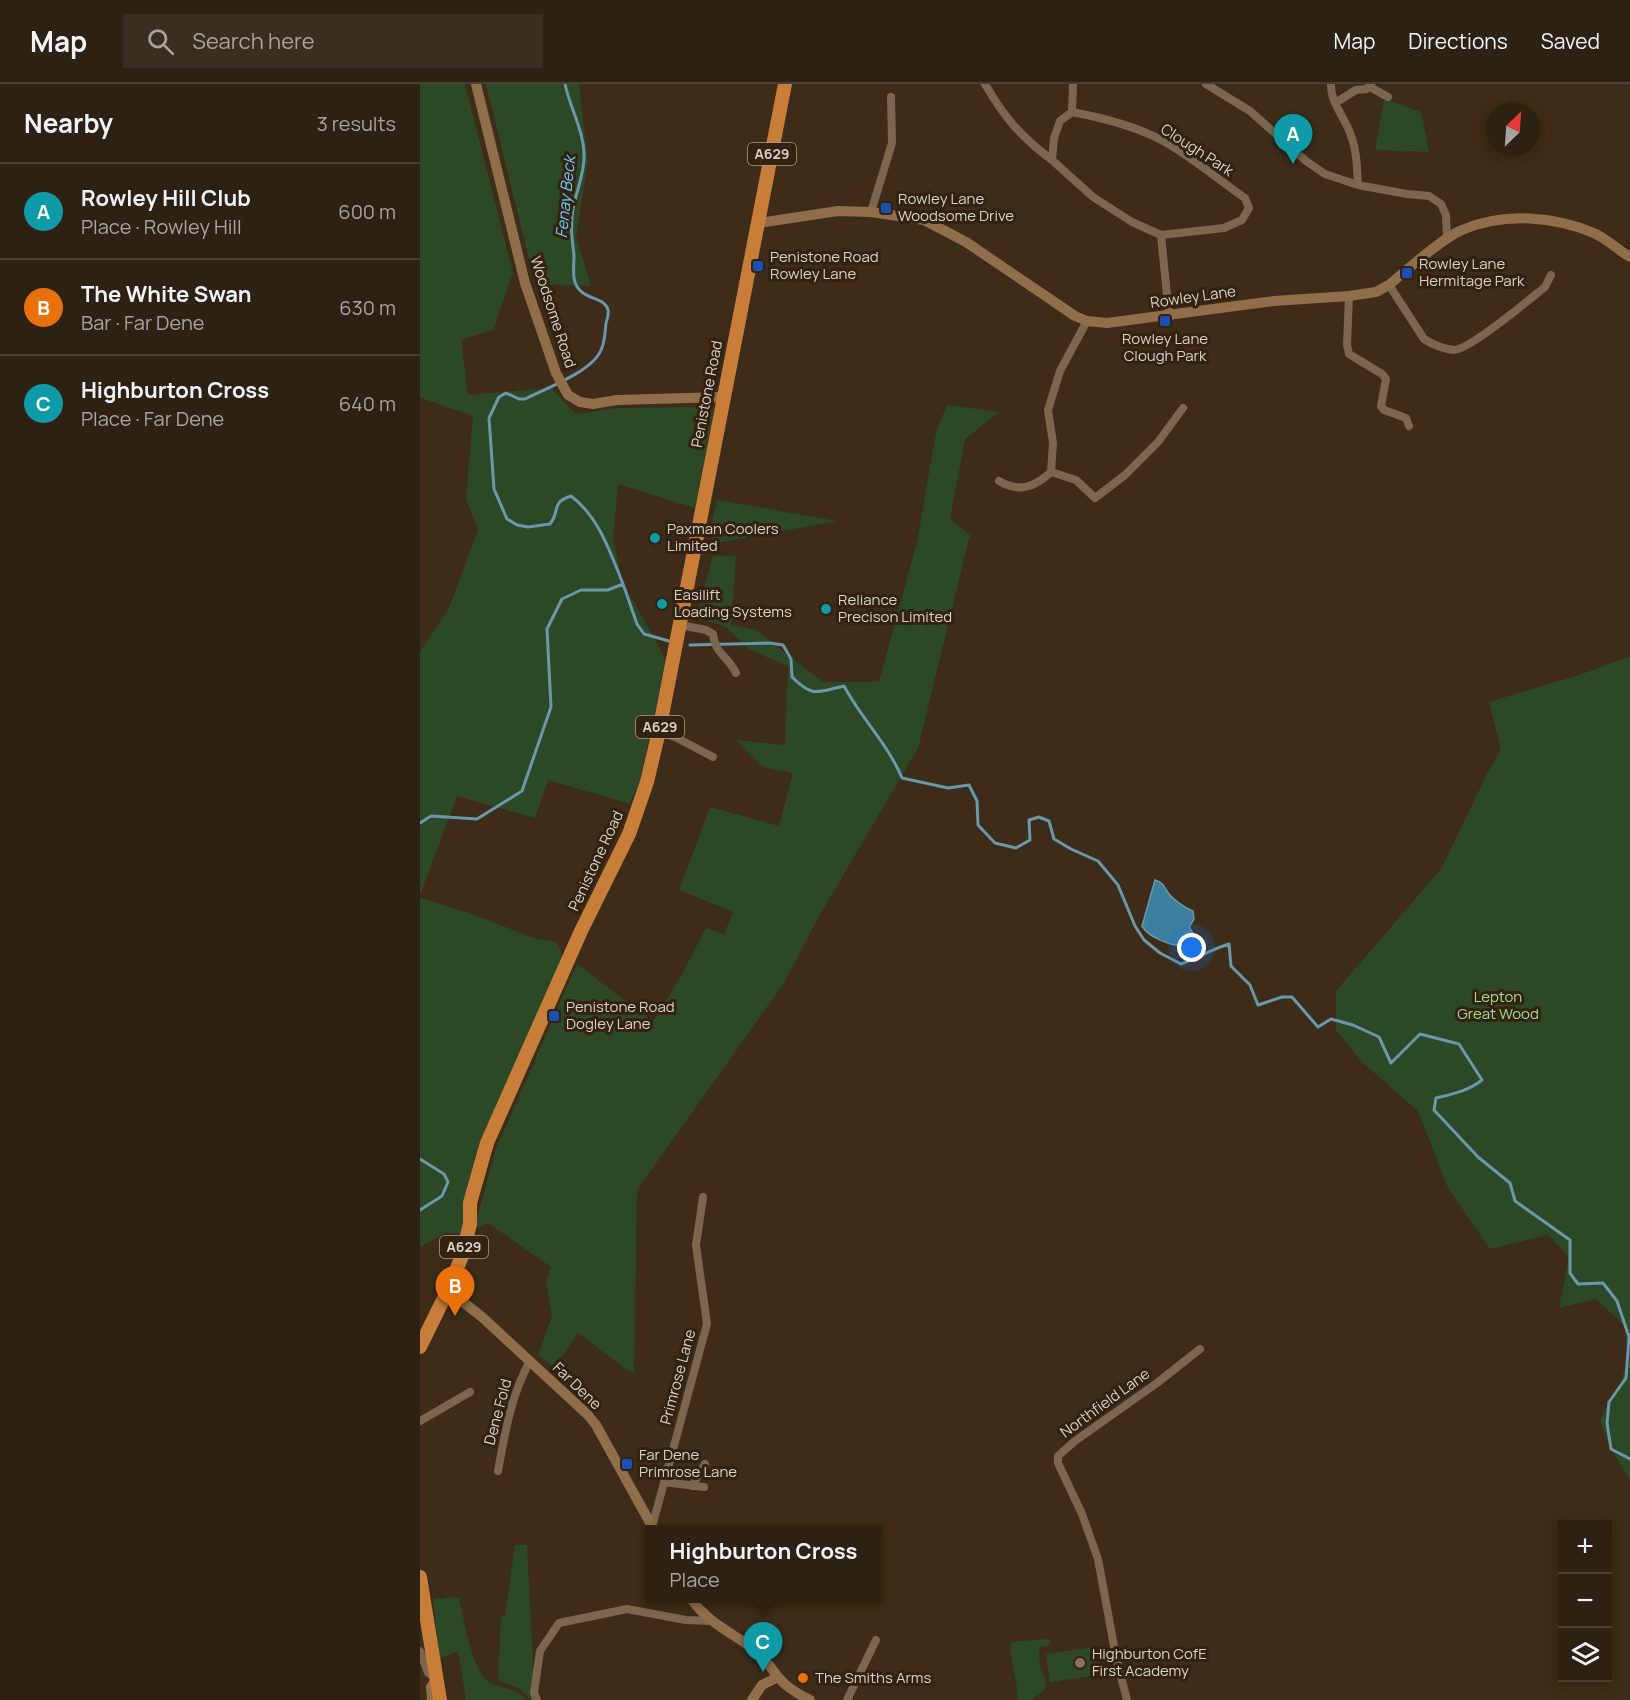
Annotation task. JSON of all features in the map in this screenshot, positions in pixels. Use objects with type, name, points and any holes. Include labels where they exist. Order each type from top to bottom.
[{"type":"highway","name":"Penistone Road","points":[[420,1347],[448,1290],[465,1245],[470,1224],[470,1203],[487,1143],[581,931],[629,834],[647,782],[659,731],[786,84]]},
{"type":"highway","points":[[420,1577],[440,1700]]},
{"type":"street","name":"Woodsome Road","points":[[476,84],[525,284],[564,390],[580,402],[593,404],[617,400],[723,397]]},
{"type":"street","points":[[985,84],[1000,110],[1028,143],[1052,160],[1093,197],[1132,222],[1161,236],[1169,315]]},
{"type":"street","points":[[1052,160],[1054,138],[1060,121],[1072,112],[1073,84]]},
{"type":"street","points":[[1206,84],[1250,111],[1306,161],[1325,174],[1358,185],[1429,196],[1441,204],[1446,215],[1447,239]]},
{"type":"street","points":[[1330,84],[1330,93],[1350,132],[1355,151],[1358,185]]},
{"type":"street","points":[[1335,103],[1356,90],[1371,85],[1388,96]]},
{"type":"street","points":[[871,212],[892,143],[891,97]]},
{"type":"street","name":"Clough Park","points":[[1072,112],[1104,118],[1165,142],[1245,198],[1249,208],[1242,220],[1224,228],[1161,236]]},
{"type":"street","name":"Rowley Lane","points":[[759,223],[838,211],[871,212],[924,220],[966,242],[1065,310],[1087,321],[1116,322],[1274,301],[1349,296],[1376,291],[1389,285],[1461,230],[1500,219],[1542,219],[1568,223],[1599,235],[1630,257]]},
{"type":"street","points":[[1389,285],[1424,339],[1455,350],[1464,348],[1477,339],[1545,287],[1551,275]]},
{"type":"street","points":[[1349,296],[1347,345],[1349,354],[1382,374],[1386,380],[1382,406],[1384,410],[1406,417],[1409,426]]},
{"type":"street","points":[[999,481],[1017,488],[1031,487],[1051,472],[1053,443],[1048,410],[1060,371],[1087,321]]},
{"type":"street","points":[[1051,472],[1076,480],[1095,498],[1125,475],[1158,442],[1184,408]]},
{"type":"street","points":[[680,625],[706,630],[713,634],[714,645],[736,673]]},
{"type":"street","points":[[659,731],[713,757]]},
{"type":"street","name":"Primrose Lane","points":[[654,1525],[706,1324],[696,1245],[703,1197]]},
{"type":"street","name":"Far Dene","points":[[448,1290],[482,1317],[578,1404],[596,1425],[651,1525]]},
{"type":"street","name":"Northfield Lane","points":[[1127,1700],[1116,1657],[1098,1559],[1082,1514],[1058,1463],[1058,1456],[1200,1349]]},
{"type":"street","name":"Dene Fold","points":[[498,1471],[514,1397],[530,1361]]},
{"type":"street","points":[[420,1421],[470,1392]]},
{"type":"street","points":[[692,1486],[705,1464]]},
{"type":"street","points":[[664,1482],[704,1487]]},
{"type":"street","points":[[694,1603],[710,1621],[757,1651],[785,1685],[810,1700]]},
{"type":"street","points":[[537,1700],[534,1694],[540,1651],[559,1623],[627,1609],[686,1620],[710,1621]]},
{"type":"street","points":[[847,1700],[876,1640]]},
{"type":"street","points":[[420,1651],[428,1673],[437,1678],[431,1687],[432,1700]]},
{"type":"street","points":[[752,1700],[762,1685],[778,1677]]},
{"type":"green space","points":[[420,84],[465,84],[513,273],[493,330],[461,340],[468,395],[551,388],[576,414],[618,408],[714,407],[695,508],[618,484],[613,537],[622,581],[666,660],[640,781],[630,804],[548,780],[535,818],[457,796],[420,895],[420,652],[449,608],[478,530],[466,499],[473,416],[420,396]]},
{"type":"green space","points":[[486,84],[579,84],[588,161],[576,236],[591,286],[535,284]]},
{"type":"green space","points":[[1384,99],[1421,112],[1429,152],[1375,150]]},
{"type":"green space","points":[[947,405],[999,412],[965,439],[950,519],[970,535],[918,748],[818,918],[784,983],[637,1190],[634,1373],[578,1333],[554,1368],[538,1355],[552,1316],[546,1281],[551,1267],[488,1223],[474,1229],[496,1149],[577,964],[653,1022],[706,928],[724,934],[733,912],[679,890],[710,807],[779,826],[793,773],[763,767],[736,740],[785,745],[788,666],[750,650],[726,627],[696,617],[713,556],[736,556],[731,625],[756,630],[823,682],[879,682],[918,538],[936,432]]},
{"type":"green space","points":[[717,500],[837,521],[717,543],[709,534]]},
{"type":"green space","name":"Lepton Great Wood","points":[[1630,656],[1630,1480],[1611,1449],[1600,1420],[1621,1381],[1628,1358],[1626,1327],[1596,1299],[1559,1308],[1569,1257],[1548,1235],[1490,1249],[1448,1188],[1418,1111],[1362,1062],[1336,1030],[1336,991],[1441,869],[1501,750],[1489,702],[1582,674]]},
{"type":"green space","points":[[420,898],[470,913],[533,938],[556,942],[564,957],[480,1142],[466,1202],[463,1234],[445,1233],[420,1247]]},
{"type":"green space","points":[[515,1545],[527,1545],[535,1700],[531,1700],[520,1689],[498,1680],[501,1617],[505,1616]]},
{"type":"green space","points":[[459,1597],[469,1642],[482,1675],[493,1684],[518,1692],[526,1700],[466,1700],[458,1651],[439,1659],[433,1599]]},
{"type":"green space","points":[[1049,1639],[1050,1645],[1039,1647],[1041,1667],[1046,1679],[1045,1689],[1032,1700],[1017,1700],[1011,1642]]},
{"type":"green space","points":[[1094,1647],[1099,1675],[1050,1682],[1046,1654]]},
{"type":"water","points":[[1155,880],[1162,884],[1177,901],[1193,911],[1194,919],[1189,927],[1196,938],[1187,946],[1162,941],[1142,926]]},
{"type":"waterway","name":"Fenay Beck","points":[[420,823],[431,816],[477,819],[522,791],[551,707],[547,629],[562,599],[581,590],[608,590],[623,584],[596,525],[581,504],[571,496],[560,501],[550,524],[528,527],[517,525],[507,519],[494,489],[489,418],[499,397],[506,393],[519,399],[525,399],[568,379],[596,358],[604,341],[608,314],[606,305],[581,291],[576,286],[574,278],[572,221],[584,155],[582,137],[565,84]]},
{"type":"waterway","points":[[623,584],[637,624],[644,634],[669,641]]},
{"type":"waterway","points":[[690,645],[770,643],[783,645],[791,659],[792,677],[799,684],[816,692],[844,686],[889,754],[902,778],[948,788],[969,785],[977,801],[978,825],[995,843],[1016,848],[1030,840],[1029,820],[1039,817],[1049,821],[1054,839],[1098,861],[1118,885],[1135,926],[1144,940],[1160,953],[1181,964],[1229,944],[1231,966],[1250,985],[1258,1005],[1282,997],[1292,997],[1318,1027],[1331,1019],[1353,1025],[1379,1037],[1391,1063],[1420,1034],[1459,1044],[1482,1080],[1466,1089],[1436,1098],[1434,1110],[1478,1157],[1510,1183],[1515,1201],[1570,1240],[1570,1273],[1578,1284],[1603,1283],[1617,1301],[1629,1337],[1626,1378],[1609,1402],[1607,1423],[1611,1449],[1630,1459]]},
{"type":"waterway","points":[[420,1159],[444,1174],[448,1182],[442,1196],[420,1210]]},
{"type":"place","name":"Rowley Hill Club","points":[[1293,164]]},
{"type":"place","name":"Rowley Lane Woodsome Drive","points":[[886,208]]},
{"type":"place","name":"Penistone Road Rowley Lane","points":[[758,266]]},
{"type":"place","name":"Rowley Lane Hermitage Park","points":[[1407,273]]},
{"type":"place","name":"Rowley Lane Clough Park","points":[[1165,321]]},
{"type":"place","name":"Paxman Coolers Limited","points":[[655,538]]},
{"type":"place","name":"Easilift Loading Systems","points":[[662,604]]},
{"type":"place","name":"Reliance Precison Limited","points":[[826,609]]},
{"type":"place","name":"Penistone Road Dogley Lane","points":[[554,1016]]},
{"type":"place","name":"The White Swan","points":[[455,1316]]},
{"type":"place","name":"Far Dene Primrose Lane","points":[[627,1464]]},
{"type":"place","name":"Highburton CofE First Academy","points":[[1080,1663]]},
{"type":"place","name":"Highburton Cross","points":[[763,1672]]},
{"type":"place","name":"The Smiths Arms","points":[[803,1678]]}]
